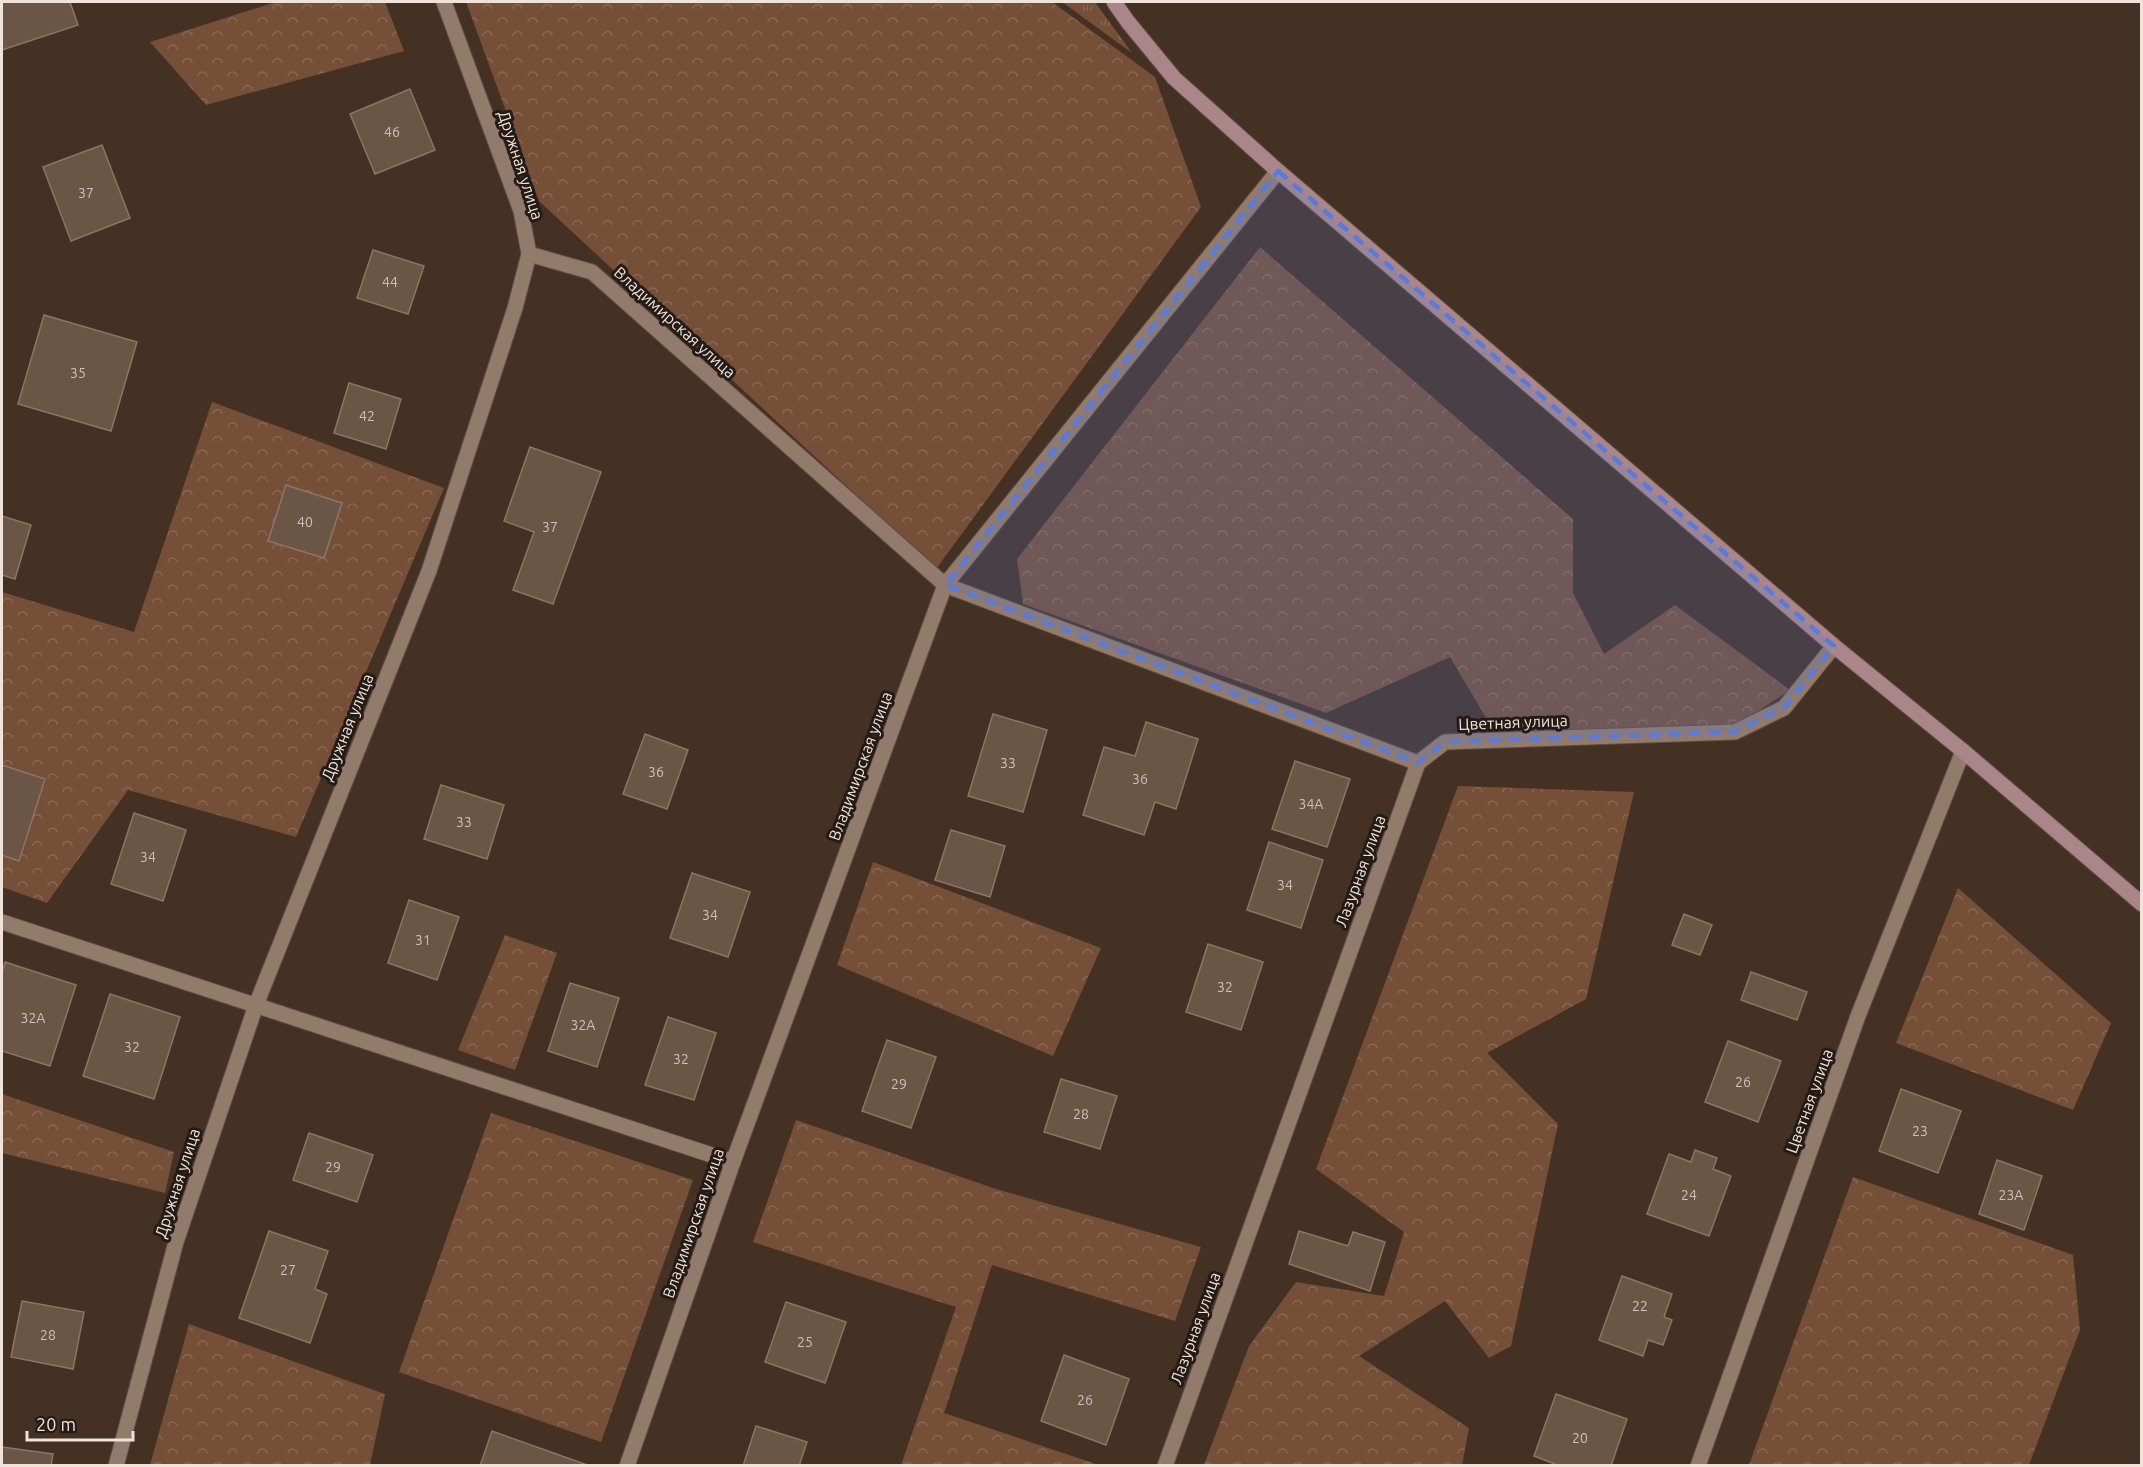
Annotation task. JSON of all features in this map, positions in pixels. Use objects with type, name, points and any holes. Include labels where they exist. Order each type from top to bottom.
[{"type":"street","name":"Дружная улица","points":[[116,1466],[176,1242],[256,1005],[429,571],[515,308],[528,254],[521,211],[444,2]]},
{"type":"street","points":[[1114,2],[1174,78],[1278,171],[1834,646],[1963,751],[2142,904]]},
{"type":"street","points":[[1278,171],[945,585],[1418,763]]},
{"type":"street","name":"Владимирская улица","points":[[528,254],[592,272],[945,585],[733,1162],[627,1466]]},
{"type":"street","name":"Цветная улица","points":[[1418,763],[1445,742],[1735,732],[1784,708],[1834,646]]},
{"type":"street","name":"Цветная улица","points":[[1698,1466],[1858,1016],[1963,751]]},
{"type":"street","name":"Лазурная улица","points":[[1165,1466],[1418,763]]},
{"type":"street","points":[[2,922],[733,1162]]},
{"type":"highlighted area","points":[[1278,171],[1834,646],[1784,708],[1735,732],[1445,742],[1418,763],[945,585]]},
{"type":"green space","points":[[276,2],[385,2],[404,51],[206,105],[150,42]]},
{"type":"green space","points":[[466,2],[1052,2],[1155,77],[1201,207],[936,569],[539,201]]},
{"type":"green space","points":[[1062,2],[1095,2],[1132,53]]},
{"type":"green space","points":[[1260,247],[1573,519],[1573,593],[1604,654],[1675,605],[1790,690],[1728,731],[1494,731],[1450,657],[1326,713],[1023,604],[1017,559]]},
{"type":"green space","points":[[212,402],[444,488],[296,837],[128,790],[47,903],[2,887],[2,592],[134,632]]},
{"type":"green space","points":[[1458,786],[1634,792],[1586,999],[1487,1053],[1558,1124],[1511,1346],[1489,1358],[1445,1301],[1359,1356],[1469,1428],[1462,1465],[1204,1465],[1249,1346],[1296,1282],[1384,1296],[1404,1232],[1316,1169]]},
{"type":"green space","points":[[873,862],[1101,948],[1053,1056],[837,965]]},
{"type":"green space","points":[[1958,888],[2111,1023],[2073,1110],[1896,1043]]},
{"type":"green space","points":[[505,935],[557,953],[515,1070],[458,1050]]},
{"type":"green space","points":[[2,1094],[174,1152],[165,1193],[2,1153]]},
{"type":"green space","points":[[491,1113],[693,1180],[601,1442],[399,1372]]},
{"type":"green space","points":[[796,1120],[996,1189],[1201,1247],[1175,1321],[992,1265],[944,1413],[1099,1465],[901,1465],[956,1307],[753,1242]]},
{"type":"green space","points":[[1853,1177],[2073,1255],[2080,1330],[2029,1465],[1749,1465]]},
{"type":"green space","points":[[189,1324],[385,1394],[370,1465],[150,1465]]},
{"type":"building","points":[[2,2],[70,2],[78,25],[2,50]]},
{"type":"building","points":[[410,89],[435,150],[375,174],[350,114]]},
{"type":"building","points":[[102,145],[130,218],[71,241],[43,167]]},
{"type":"building","points":[[373,250],[424,266],[408,314],[357,298]]},
{"type":"building","points":[[44,315],[137,342],[111,431],[18,404]]},
{"type":"building","points":[[349,383],[401,399],[386,449],[334,433]]},
{"type":"building","points":[[530,447],[601,472],[553,604],[513,590],[534,532],[504,521]]},
{"type":"building","points":[[286,485],[342,503],[324,558],[268,541]]},
{"type":"building","points":[[2,516],[31,525],[15,579],[2,575]]},
{"type":"building","points":[[993,714],[1047,730],[1023,812],[968,796]]},
{"type":"building","points":[[1146,722],[1198,739],[1176,809],[1155,802],[1144,835],[1083,815],[1104,747],[1135,756]]},
{"type":"building","points":[[645,734],[688,750],[667,809],[623,794]]},
{"type":"building","points":[[1295,761],[1350,779],[1327,847],[1272,829]]},
{"type":"building","points":[[2,765],[45,779],[19,861],[2,855]]},
{"type":"building","points":[[441,785],[504,805],[487,859],[424,839]]},
{"type":"building","points":[[134,813],[186,830],[163,901],[111,884]]},
{"type":"building","points":[[951,830],[1005,846],[990,897],[935,880]]},
{"type":"building","points":[[1269,842],[1323,860],[1301,928],[1247,910]]},
{"type":"building","points":[[692,873],[750,892],[728,957],[670,938]]},
{"type":"building","points":[[409,900],[459,917],[437,980],[388,963]]},
{"type":"building","points":[[1684,914],[1712,925],[1700,955],[1672,945]]},
{"type":"building","points":[[1208,944],[1263,962],[1241,1030],[1186,1012]]},
{"type":"building","points":[[5,962],[76,985],[50,1066],[2,1051],[2,973]]},
{"type":"building","points":[[1751,972],[1807,992],[1797,1020],[1741,1000]]},
{"type":"building","points":[[570,983],[619,998],[597,1067],[548,1051]]},
{"type":"building","points":[[110,994],[180,1017],[154,1099],[83,1076]]},
{"type":"building","points":[[668,1017],[716,1033],[694,1100],[645,1085]]},
{"type":"building","points":[[887,1040],[936,1057],[911,1128],[862,1111]]},
{"type":"building","points":[[1728,1041],[1781,1061],[1758,1122],[1705,1102]]},
{"type":"building","points":[[1061,1079],[1117,1096],[1100,1149],[1044,1132]]},
{"type":"building","points":[[1901,1089],[1961,1111],[1938,1173],[1879,1151]]},
{"type":"building","points":[[309,1133],[373,1155],[357,1202],[293,1180]]},
{"type":"building","points":[[1695,1150],[1717,1158],[1713,1169],[1731,1176],[1709,1236],[1647,1214],[1669,1154],[1691,1162]]},
{"type":"building","points":[[1997,1160],[2042,1176],[2024,1230],[1979,1214]]},
{"type":"building","points":[[269,1231],[328,1251],[315,1289],[327,1294],[310,1343],[239,1318]]},
{"type":"building","points":[[1299,1231],[1348,1246],[1353,1232],[1385,1242],[1370,1291],[1289,1264]]},
{"type":"building","points":[[1622,1276],[1672,1294],[1664,1317],[1672,1320],[1663,1345],[1648,1340],[1643,1356],[1599,1340]]},
{"type":"building","points":[[22,1301],[84,1312],[73,1369],[11,1357]]},
{"type":"building","points":[[786,1302],[846,1322],[825,1383],[765,1362]]},
{"type":"building","points":[[1064,1355],[1129,1379],[1106,1445],[1041,1421]]},
{"type":"building","points":[[1556,1394],[1627,1419],[1611,1466],[1560,1466],[1534,1456]]},
{"type":"building","points":[[756,1426],[807,1442],[799,1466],[743,1466]]},
{"type":"building","points":[[492,1431],[590,1466],[480,1466]]},
{"type":"building","points":[[2,1447],[53,1454],[51,1466],[2,1466]]}]
